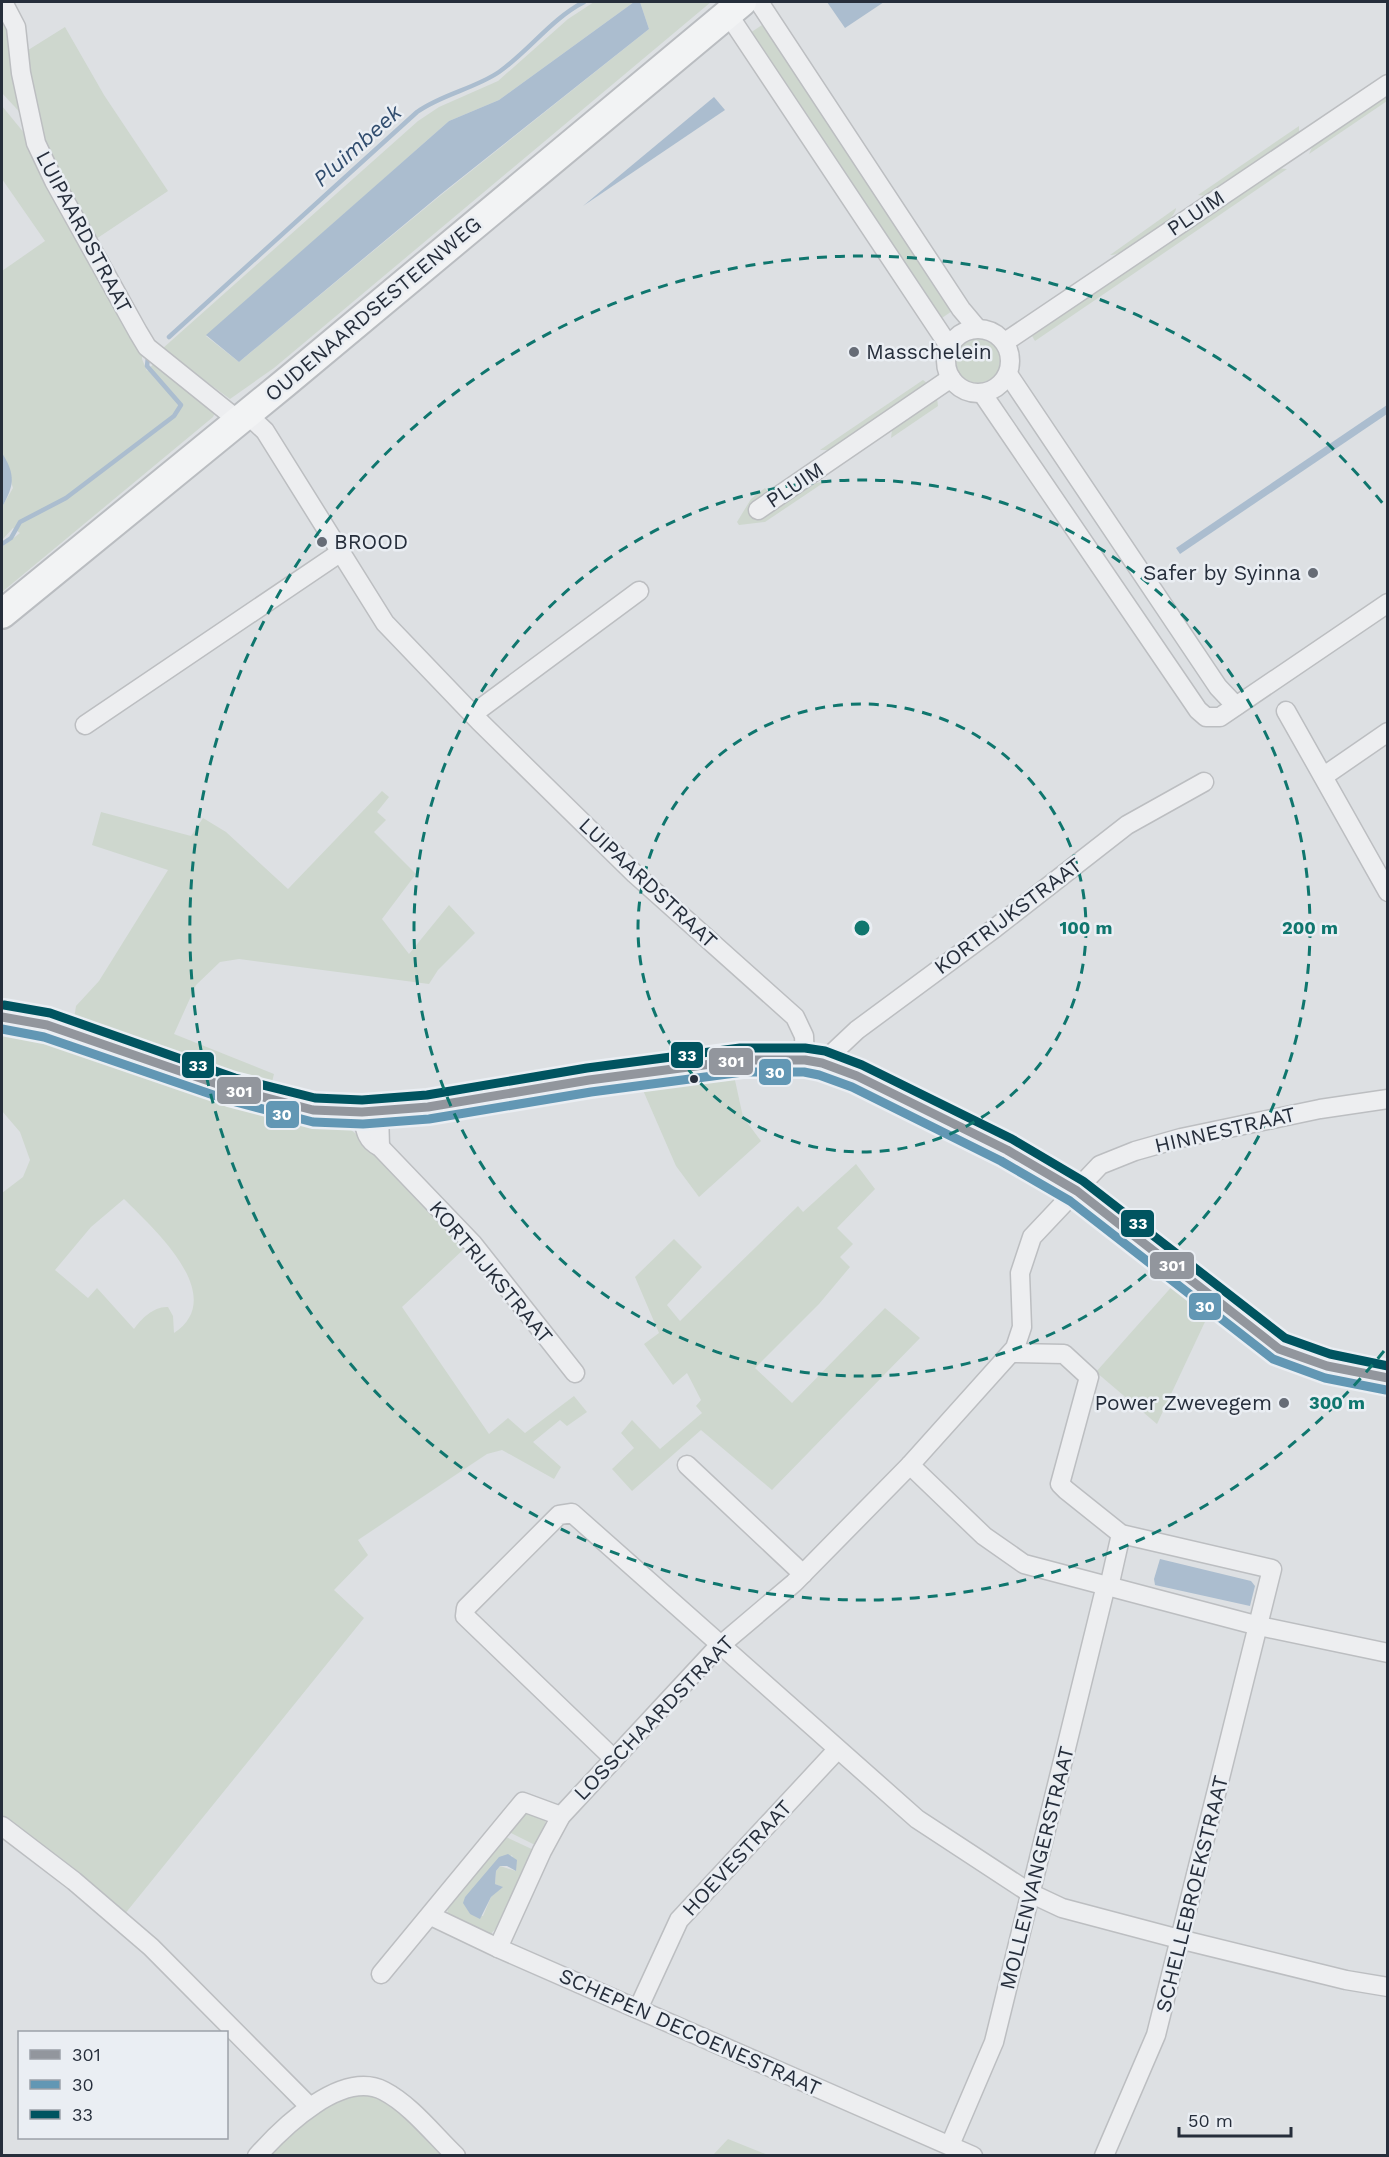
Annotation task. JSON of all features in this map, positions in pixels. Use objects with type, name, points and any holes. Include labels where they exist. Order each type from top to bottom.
[{"type":"main road","name":"OUDENAARDSESTEENWEG","points":[[2,614],[735,8]]},
{"type":"main road","points":[[2,1017],[47,1025],[232,1089],[313,1110],[371,1112],[428,1107],[589,1080],[742,1060],[813,1061],[857,1076],[1007,1150],[1077,1191],[1279,1349],[1328,1366],[1388,1378]]},
{"type":"street","name":"LUIPAARDSTRAAT","points":[[3,2],[16,27],[21,73],[36,143],[54,181],[147,347],[265,431],[385,623],[473,714],[635,874],[795,1017],[813,1061]]},
{"type":"street","points":[[759,2],[961,309],[977,328]]},
{"type":"street","points":[[735,8],[949,346]]},
{"type":"street","name":"PLUIM","points":[[1005,342],[1388,84]]},
{"type":"street","points":[[977,328],[988,329],[1005,342],[1011,363],[1002,384],[982,393],[964,390],[951,378],[946,362],[949,346],[961,333],[977,328]]},
{"type":"street","points":[[1008,374],[1218,687],[1236,705]]},
{"type":"street","name":"PLUIM","points":[[758,510],[951,378]]},
{"type":"street","points":[[982,393],[1198,711],[1206,717],[1213,719],[1220,717],[1388,603]]},
{"type":"street","points":[[86,725],[341,552]]},
{"type":"street","points":[[473,714],[639,591]]},
{"type":"street","points":[[1286,711],[1388,892]]},
{"type":"street","points":[[1324,776],[1388,732]]},
{"type":"street","name":"KORTRIJKSTRAAT","points":[[813,1061],[995,928],[1127,825],[1204,782]]},
{"type":"street","name":"HINNESTRAAT","points":[[1077,1191],[1100,1165],[1135,1151],[1320,1109],[1388,1099]]},
{"type":"street","name":"KORTRIJKSTRAAT","points":[[371,1112],[368,1138],[371,1143],[380,1148],[473,1244],[575,1372]]},
{"type":"street","name":"LOSSCHAARDSTRAAT","points":[[498,1948],[542,1851],[561,1816],[720,1645],[803,1574],[910,1464],[1012,1353],[1022,1327],[1020,1273],[1032,1237],[1077,1191]]},
{"type":"street","points":[[1012,1353],[1064,1354],[1089,1377],[1060,1484],[1121,1534]]},
{"type":"street","points":[[910,1464],[984,1536],[1024,1564],[1259,1626],[1388,1653]]},
{"type":"street","points":[[687,1465],[803,1574]]},
{"type":"street","points":[[614,1759],[465,1616],[466,1608],[559,1515],[565,1512],[572,1513],[917,1819],[1030,1893],[1062,1908],[1346,1980],[1388,1988]]},
{"type":"street","name":"MOLLENVANGERSTRAAT","points":[[950,2145],[994,2042],[1121,1534]]},
{"type":"street","name":"SCHELLEBROEKSTRAAT","points":[[1104,2156],[1156,2035],[1272,1569],[1121,1534]]},
{"type":"street","name":"HOEVESTRAAT","points":[[638,2009],[679,1920],[837,1750]]},
{"type":"street","name":"LOSSCHAARDSTRAAT","points":[[381,1974],[523,1802],[561,1816]]},
{"type":"street","points":[[2,1826],[74,1881],[151,1947],[309,2106]]},
{"type":"street","name":"SCHEPEN DECOENESTRAAT","points":[[431,1916],[498,1948],[950,2145]]},
{"type":"street","points":[[257,2156],[309,2106],[357,2087],[375,2087],[398,2100],[456,2156]]},
{"type":"street","points":[[950,2145],[973,2156]]},
{"type":"shaded area","points":[[594,2],[634,2],[499,100],[449,121],[206,336],[239,362],[441,195],[649,29],[640,2],[711,2],[274,368],[230,399],[162,349],[418,121],[439,107],[498,81],[568,19]]},
{"type":"shaded area","points":[[2,7],[6,15],[26,119],[2,93]]},
{"type":"shaded area","points":[[762,25],[955,309],[939,320],[747,35]]},
{"type":"shaded area","points":[[65,27],[104,95],[168,191],[93,241],[37,128],[25,52]]},
{"type":"shaded area","points":[[1387,93],[1387,101],[1309,154],[1314,143]]},
{"type":"shaded area","points":[[2,106],[29,139],[142,347],[142,359],[147,371],[158,359],[215,413],[2,592],[2,547],[20,533],[13,528],[2,540],[2,507],[13,488],[2,453],[2,271],[45,241],[2,179]]},
{"type":"shaded area","points":[[1299,126],[1299,133],[1207,196],[1198,195]]},
{"type":"shaded area","points":[[1276,168],[1287,169],[1035,341],[1032,336]]},
{"type":"shaded area","points":[[1176,208],[1168,221],[1148,237],[1126,250],[1110,255]]},
{"type":"shaded area","points":[[978,339],[993,346],[1000,361],[993,376],[978,383],[963,376],[956,361],[963,346]]},
{"type":"shaded area","points":[[923,380],[928,384],[830,450],[820,450]]},
{"type":"shaded area","points":[[937,398],[938,406],[891,438],[892,430]]},
{"type":"shaded area","points":[[826,481],[765,522],[739,525],[737,522],[751,499],[765,488],[769,493]]},
{"type":"shaded area","points":[[382,791],[389,797],[377,812],[386,820],[374,832],[416,874],[382,919],[409,954],[449,905],[475,933],[438,970],[429,984],[239,959],[220,962],[196,985],[174,1034],[274,1074],[270,1090],[137,1046],[74,1019],[76,1006],[99,981],[168,870],[92,845],[101,812],[191,836],[203,818],[226,832],[288,889]]},
{"type":"shaded area","points":[[2,1021],[240,1097],[345,1125],[361,1138],[465,1248],[402,1307],[489,1434],[508,1418],[525,1433],[574,1396],[587,1412],[567,1426],[560,1420],[533,1442],[561,1467],[554,1479],[502,1450],[487,1454],[358,1540],[368,1555],[334,1590],[364,1618],[124,1915],[2,1822],[2,1193],[23,1177],[30,1160],[20,1132],[2,1111]],"holes":[[[124,1199],[167,1244],[190,1282],[194,1300],[189,1318],[174,1333],[173,1316],[168,1307],[153,1311],[144,1317],[134,1329],[97,1288],[88,1298],[55,1270],[91,1227]]]},
{"type":"shaded area","points":[[733,1071],[743,1117],[761,1141],[699,1197],[676,1166],[639,1081]]},
{"type":"shaded area","points":[[856,1164],[875,1189],[837,1228],[853,1244],[840,1257],[850,1267],[819,1304],[755,1368],[792,1403],[885,1308],[920,1338],[772,1490],[701,1430],[632,1491],[612,1469],[634,1448],[621,1433],[632,1420],[660,1449],[702,1413],[696,1406],[701,1400],[687,1373],[673,1385],[644,1344],[659,1333],[635,1277],[674,1239],[702,1267],[667,1305],[680,1321],[798,1206],[803,1212]]},
{"type":"shaded area","points":[[1175,1283],[1211,1309],[1157,1424],[1096,1372]]},
{"type":"shaded area","points":[[524,1810],[546,1820],[539,1847],[507,1831]]},
{"type":"shaded area","points":[[504,1836],[536,1851],[498,1926],[490,1935],[448,1915],[447,1906]],"holes":[[[512,1855],[516,1871],[500,1866],[496,1871],[495,1884],[502,1887],[491,1897],[483,1916],[470,1914],[464,1903],[465,1897]]]},
{"type":"shaded area","points":[[349,2095],[381,2095],[447,2156],[261,2156],[313,2110]]},
{"type":"shaded area","points":[[728,2139],[768,2155],[713,2155]]},
{"type":"water","points":[[634,2],[640,2],[649,29],[441,194],[239,362],[206,335],[449,121],[499,100]]},
{"type":"water","points":[[827,2],[884,2],[845,28]]},
{"type":"water","points":[[714,97],[725,110],[583,206]]},
{"type":"water","points":[[1387,405],[1387,414],[1180,554],[1176,548]]},
{"type":"water","points":[[2,453],[10,468],[12,480],[2,507]]},
{"type":"water","points":[[1160,1559],[1251,1581],[1255,1586],[1250,1606],[1155,1585],[1154,1579]]},
{"type":"water","points":[[508,1854],[517,1860],[516,1871],[507,1866],[500,1866],[496,1871],[495,1884],[503,1887],[491,1897],[480,1919],[470,1914],[463,1903],[465,1897],[499,1857]]},
{"type":"waterway","name":"Pluimbeek","points":[[169,337],[417,112],[499,72],[561,17],[584,2]]},
{"type":"waterway","name":"Pluimbeek","points":[[2,544],[11,538],[20,522],[66,498],[174,416],[181,405],[147,366],[148,357]]},
{"type":"transit line","name":"33","points":[[4,1005],[50,1013],[235,1078],[315,1098],[362,1100],[427,1095],[587,1068],[740,1048],[805,1048],[825,1051],[862,1065],[1012,1139],[1083,1181],[1285,1338],[1330,1354],[1388,1366]]},
{"type":"transit line","name":"301","points":[[2,1017],[47,1025],[232,1089],[313,1110],[362,1112],[428,1107],[589,1080],[742,1060],[805,1060],[822,1063],[857,1076],[1007,1150],[1077,1191],[1279,1349],[1327,1366],[1388,1378]]},
{"type":"transit line","name":"30","points":[[2,1029],[44,1037],[228,1100],[313,1122],[363,1124],[429,1119],[591,1092],[743,1072],[804,1072],[819,1075],[852,1087],[1001,1161],[1070,1201],[1273,1359],[1325,1378],[1386,1390]]},
{"type":"place","name":"Masschelein","points":[[854,352]]},
{"type":"place","name":"BROOD","points":[[322,542]]},
{"type":"place","name":"Safer by Syinna","points":[[1313,573]]},
{"type":"place","name":"Power Zwevegem","points":[[1284,1403]]}]
